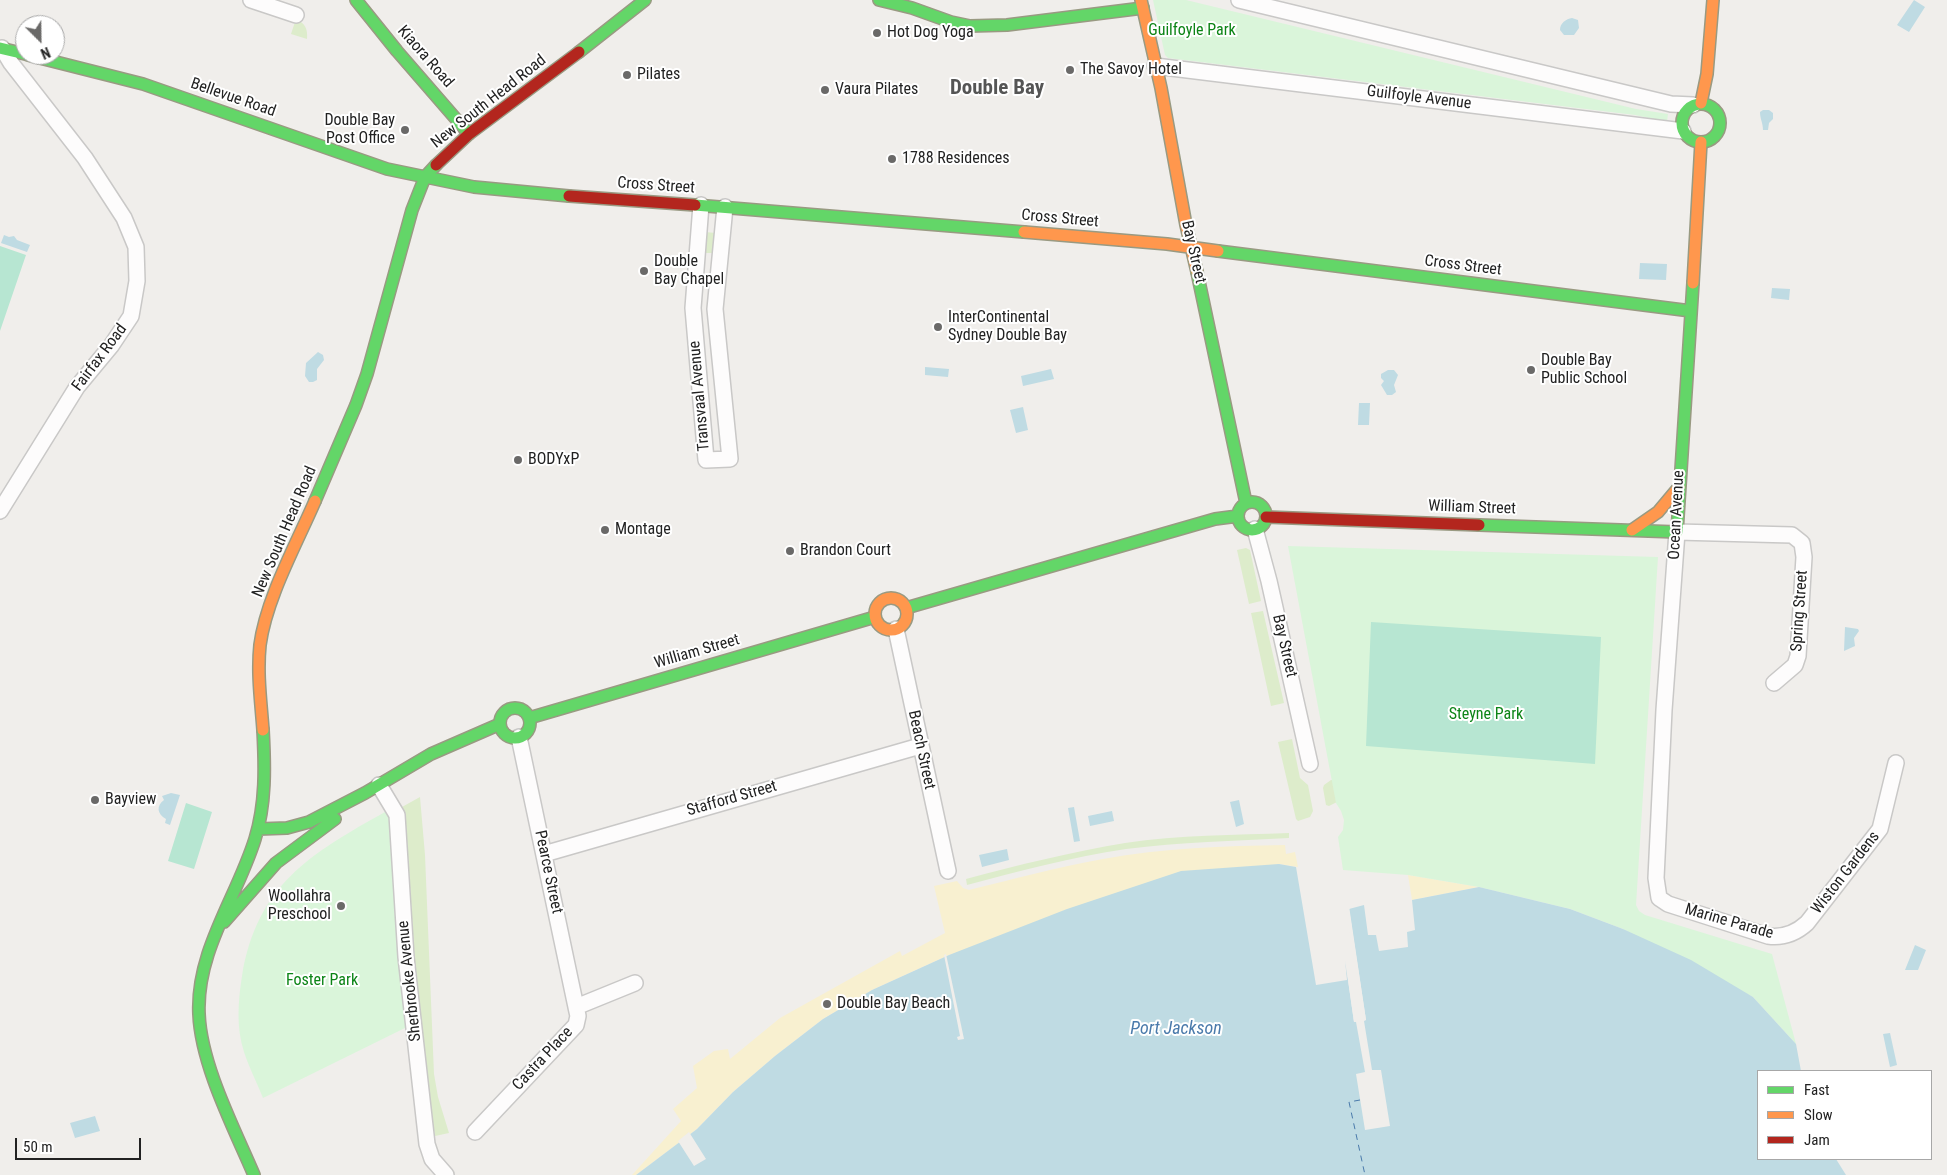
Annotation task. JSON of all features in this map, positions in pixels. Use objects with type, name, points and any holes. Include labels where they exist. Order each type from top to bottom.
[{"type":"street","points":[[251,0],[296,15]]},
{"type":"street","name":"Kiaora Road","points":[[356,0],[397,51],[470,134]]},
{"type":"street","name":"New South Head Road","points":[[254,1175],[210,1066],[200,1028],[200,990],[208,956],[217,930],[252,849],[258,829],[263,789],[264,742],[258,672],[265,622],[274,596],[356,405],[367,374],[412,210],[426,177],[446,154],[470,134],[618,23],[644,0]]},
{"type":"street","points":[[879,0],[970,26],[1007,25],[1142,4]]},
{"type":"street","points":[[1239,0],[1671,104],[1697,104],[1714,108],[1720,120],[1717,132],[1713,138],[1700,142],[1690,139],[1683,131],[1682,119],[1688,108],[1697,104],[1707,74],[1713,0]]},
{"type":"street","name":"Bay Street","points":[[1142,4],[1186,225],[1246,503]]},
{"type":"street","name":"Bellevue Road","points":[[1,48],[15,52]]},
{"type":"street","name":"Fairfax Road","points":[[0,511],[77,387],[111,346],[131,316],[137,281],[136,247],[124,218],[85,158],[1,48]]},
{"type":"street","name":"Bellevue Road","points":[[65,64],[143,84],[387,169],[426,177]]},
{"type":"street","name":"Guilfoyle Avenue","points":[[1155,66],[1683,131]]},
{"type":"street","name":"Ocean Avenue","points":[[1657,889],[1664,710],[1700,173],[1700,142]]},
{"type":"street","name":"Cross Street","points":[[426,177],[474,187],[589,198],[701,205],[1192,247],[1691,311]]},
{"type":"street","name":"Transvaal Avenue","points":[[701,205],[693,313],[706,460],[730,458],[716,312],[724,207]]},
{"type":"street","points":[[693,313],[716,312]]},
{"type":"street","points":[[702,415],[726,413]]},
{"type":"street","points":[[1632,530],[1658,512],[1679,487]]},
{"type":"street","points":[[1254,502],[1262,506],[1266,517],[1262,525],[1251,530],[1244,527],[1238,516],[1240,509],[1246,503],[1254,502]]},
{"type":"street","points":[[906,608],[1215,519],[1238,516]]},
{"type":"street","name":"William Street","points":[[1266,517],[1677,532]]},
{"type":"street","name":"Bay Street","points":[[1255,529],[1269,582],[1310,764]]},
{"type":"street","name":"Spring Street","points":[[1677,532],[1792,535],[1802,543],[1804,557],[1798,656],[1795,665],[1774,683]]},
{"type":"street","points":[[887,598],[898,600],[906,608],[907,614],[905,621],[896,629],[880,626],[875,616],[878,605],[887,598]]},
{"type":"street","name":"William Street","points":[[529,718],[875,616]]},
{"type":"street","name":"Beach Street","points":[[896,629],[948,872]]},
{"type":"street","points":[[514,708],[522,710],[529,718],[528,728],[519,736],[508,736],[501,729],[500,724],[500,718],[504,712],[514,708]]},
{"type":"street","points":[[258,829],[294,827],[324,815],[431,754],[500,724]]},
{"type":"street","name":"Pearce Street","points":[[519,736],[576,1007]]},
{"type":"street","name":"Stafford Street","points":[[544,854],[920,746]]},
{"type":"street","name":"Wiston Gardens","points":[[1807,923],[1880,829],[1896,763]]},
{"type":"street","name":"Sherbrooke Avenue","points":[[379,785],[397,816],[406,957],[427,1144],[432,1159],[446,1175]]},
{"type":"street","points":[[217,930],[276,862],[330,824],[365,793]]},
{"type":"street","name":"Marine Parade","points":[[1657,889],[1660,898],[1668,904],[1768,936],[1782,936],[1797,932],[1807,923]]},
{"type":"street","name":"Castra Place","points":[[475,1132],[576,1025],[578,1016],[576,1007],[635,983]]},
{"type":"green space","name":"Guilfoyle Park","points":[[1153,0],[1186,0],[1636,109],[1668,114],[1667,122],[1635,115],[1168,58],[1165,55]]},
{"type":"green space","points":[[296,19],[302,22],[305,27],[307,39],[291,34]]},
{"type":"green space","points":[[705,232],[716,233],[714,253],[703,253]]},
{"type":"green space","points":[[0,246],[26,255],[0,331]]},
{"type":"green space","name":"Steyne Park","points":[[1288,546],[1658,557],[1636,905],[1639,911],[1645,915],[1772,954],[1796,1044],[1753,997],[1623,929],[1570,909],[1479,887],[1408,875],[1343,870],[1338,837],[1343,830],[1344,820],[1336,803]]},
{"type":"green space","points":[[1246,548],[1250,550],[1261,601],[1249,604],[1237,550]]},
{"type":"green space","points":[[1263,611],[1284,703],[1271,706],[1251,613]]},
{"type":"green space","points":[[1371,622],[1601,637],[1595,764],[1366,746]]},
{"type":"green space","points":[[1292,739],[1300,778],[1308,785],[1313,811],[1310,817],[1298,821],[1278,742]]},
{"type":"green space","points":[[1333,780],[1339,801],[1329,806],[1326,805],[1323,788]]},
{"type":"green space","points":[[420,797],[425,855],[434,1074],[438,1097],[449,1133],[435,1136],[429,1101],[415,964],[405,811],[402,807]]},
{"type":"green space","points":[[186,803],[212,812],[194,869],[168,861]]},
{"type":"green space","name":"Foster Park","points":[[385,812],[390,819],[395,918],[407,1027],[263,1098],[241,1043],[238,1014],[242,976],[249,945],[260,918],[274,895],[311,858],[358,827]]},
{"type":"green space","points":[[1289,833],[1289,838],[1187,843],[1126,849],[1066,860],[967,885],[966,879],[1085,850],[1145,840]]},
{"type":"sand","name":"Double Bay Beach","points":[[1285,845],[1286,854],[1295,852],[1298,867],[1279,864],[949,955],[872,990],[823,1019],[775,1056],[733,1092],[697,1129],[636,1175],[632,1175],[681,1121],[673,1109],[697,1088],[693,1066],[714,1051],[728,1049],[730,1059],[780,1018],[900,951],[902,956],[945,933],[934,886],[957,881],[963,888],[969,890],[1036,873],[1148,852],[1216,847]]},
{"type":"sand","points":[[1408,875],[1479,887],[1412,900]]},
{"type":"water","points":[[1914,0],[1925,7],[1909,32],[1897,25]]},
{"type":"water","points":[[1572,18],[1578,20],[1579,28],[1574,35],[1564,35],[1560,30],[1561,25],[1566,20]]},
{"type":"water","points":[[1769,110],[1773,113],[1773,119],[1769,123],[1768,130],[1763,130],[1760,112]]},
{"type":"water","points":[[4,235],[14,236],[17,240],[30,245],[27,252],[1,243]]},
{"type":"water","points":[[1640,263],[1667,264],[1666,280],[1639,279]]},
{"type":"water","points":[[1772,288],[1790,289],[1789,300],[1771,298]]},
{"type":"water","points":[[318,352],[323,355],[324,360],[317,369],[317,380],[309,382],[305,376],[306,363]]},
{"type":"water","points":[[925,367],[949,369],[948,377],[925,375]]},
{"type":"water","points":[[1051,369],[1054,379],[1023,386],[1021,376]]},
{"type":"water","points":[[1388,370],[1394,370],[1398,375],[1394,385],[1396,392],[1392,395],[1387,395],[1381,385],[1384,381],[1381,378],[1381,374]]},
{"type":"water","points":[[1359,403],[1370,403],[1369,425],[1358,425]]},
{"type":"water","points":[[1023,407],[1028,430],[1016,433],[1010,410]]},
{"type":"water","points":[[1845,627],[1858,629],[1859,631],[1854,638],[1855,646],[1844,651]]},
{"type":"water","points":[[171,793],[180,795],[170,825],[165,823],[166,819],[159,812],[159,807],[164,800],[162,796]]},
{"type":"water","points":[[1239,800],[1244,824],[1236,827],[1230,802]]},
{"type":"water","points":[[1074,807],[1080,841],[1074,842],[1068,808]]},
{"type":"water","points":[[1112,811],[1114,821],[1090,826],[1088,816]]},
{"type":"water","points":[[1007,849],[1009,860],[982,867],[979,855]]},
{"type":"water","name":"Port Jackson","points":[[1279,864],[1296,867],[1316,985],[1347,980],[1345,960],[1354,1022],[1366,1020],[1349,909],[1364,905],[1368,935],[1376,935],[1379,951],[1408,947],[1407,932],[1415,930],[1412,900],[1479,887],[1570,909],[1623,929],[1691,960],[1753,997],[1796,1044],[1801,1070],[1757,1070],[1757,1160],[1837,1160],[1846,1175],[636,1175],[697,1129],[733,1092],[775,1056],[823,1019],[872,990],[949,955],[1067,909],[1181,871]]},
{"type":"water","points":[[1915,945],[1926,950],[1918,970],[1905,970]]},
{"type":"water","points":[[1890,1033],[1897,1065],[1890,1067],[1883,1034]]},
{"type":"water","points":[[95,1116],[100,1131],[75,1138],[70,1123]]},
{"type":"pier","points":[[1349,906],[1372,1070],[1381,1070],[1390,1126],[1365,1130],[1356,1074],[1365,1072],[1356,1022],[1354,1022],[1345,958],[1347,960],[1356,1019],[1363,1018],[1346,909]]},
{"type":"pier","points":[[946,954],[964,1039],[958,1040],[957,1037],[960,1036],[944,955]]},
{"type":"pier","points":[[689,1132],[706,1159],[694,1166],[678,1141]]},
{"type":"ferry route","points":[[1360,1100],[1349,1102],[1365,1175]]},
{"type":"traffic: fast","points":[[356,0],[397,51],[469,134]]},
{"type":"traffic: fast","points":[[579,52],[645,0]]},
{"type":"traffic: fast","points":[[879,0],[970,26],[1007,25],[1143,8]]},
{"type":"traffic: fast","points":[[0,48],[15,52]]},
{"type":"traffic: fast","points":[[65,64],[143,84],[387,169],[474,187],[569,196]]},
{"type":"traffic: fast","points":[[1701,104],[1708,105],[1714,110],[1719,116],[1720,123],[1719,130],[1714,136],[1708,141],[1701,142],[1694,141],[1688,136],[1683,130],[1682,123],[1683,116],[1688,110],[1694,105],[1701,104]]},
{"type":"traffic: fast","points":[[315,501],[356,405],[367,374],[412,210],[425,177],[436,165]]},
{"type":"traffic: fast","points":[[695,205],[1024,232]]},
{"type":"traffic: fast","points":[[1218,251],[1691,311]]},
{"type":"traffic: fast","points":[[1197,272],[1246,503]]},
{"type":"traffic: fast","points":[[1479,525],[1677,532],[1693,283]]},
{"type":"traffic: fast","points":[[1252,502],[1262,506],[1266,516],[1262,526],[1252,530],[1242,526],[1238,516],[1242,506],[1252,502]]},
{"type":"traffic: fast","points":[[906,608],[1215,519],[1238,516]]},
{"type":"traffic: fast","points":[[529,718],[875,617]]},
{"type":"traffic: fast","points":[[515,708],[525,713],[530,723],[525,733],[515,738],[505,733],[500,723],[505,713],[515,708]]},
{"type":"traffic: fast","points":[[259,829],[287,828],[309,822],[365,793],[431,754],[500,724]]},
{"type":"traffic: fast","points":[[254,1175],[228,1117],[212,1075],[201,1034],[199,1014],[204,968],[211,946],[247,861],[259,826],[264,785],[263,730]]},
{"type":"traffic: fast","points":[[224,922],[276,863],[335,819]]},
{"type":"traffic: slow","points":[[1141,0],[1161,88],[1186,225],[1197,272]]},
{"type":"traffic: slow","points":[[1701,103],[1707,74],[1713,0]]},
{"type":"traffic: slow","points":[[1693,283],[1701,142]]},
{"type":"traffic: slow","points":[[1024,232],[1167,244],[1218,251]]},
{"type":"traffic: slow","points":[[1632,530],[1658,512],[1679,487]]},
{"type":"traffic: slow","points":[[263,730],[259,667],[263,627],[275,591],[315,501]]},
{"type":"traffic: slow","points":[[891,598],[902,603],[907,614],[902,625],[891,630],[880,625],[875,614],[880,603],[891,598]]},
{"type":"traffic: jam","points":[[436,165],[469,134],[579,52]]},
{"type":"traffic: jam","points":[[569,196],[695,205]]},
{"type":"traffic: jam","points":[[1266,517],[1479,525]]},
{"type":"place","name":"Hot Dog Yoga","points":[[877,33]]},
{"type":"place","name":"The Savoy Hotel","points":[[1070,70]]},
{"type":"place","name":"Pilates","points":[[627,75]]},
{"type":"place","name":"Vaura Pilates","points":[[825,90]]},
{"type":"place","name":"Double Bay Post Office","points":[[405,130]]},
{"type":"place","name":"1788 Residences","points":[[892,159]]},
{"type":"place","name":"Double Bay Chapel","points":[[644,271]]},
{"type":"place","name":"InterContinental Sydney Double Bay","points":[[938,327]]},
{"type":"place","name":"Double Bay Public School","points":[[1531,370]]},
{"type":"place","name":"BODYxP","points":[[518,460]]},
{"type":"place","name":"Montage","points":[[605,530]]},
{"type":"place","name":"Brandon Court","points":[[790,551]]},
{"type":"place","name":"Bayview","points":[[95,800]]},
{"type":"place","name":"Woollahra Preschool","points":[[341,906]]},
{"type":"place","name":"Double Bay Beach","points":[[827,1004]]},
{"type":"district","name":"Double Bay","points":[[997,89]]}]
